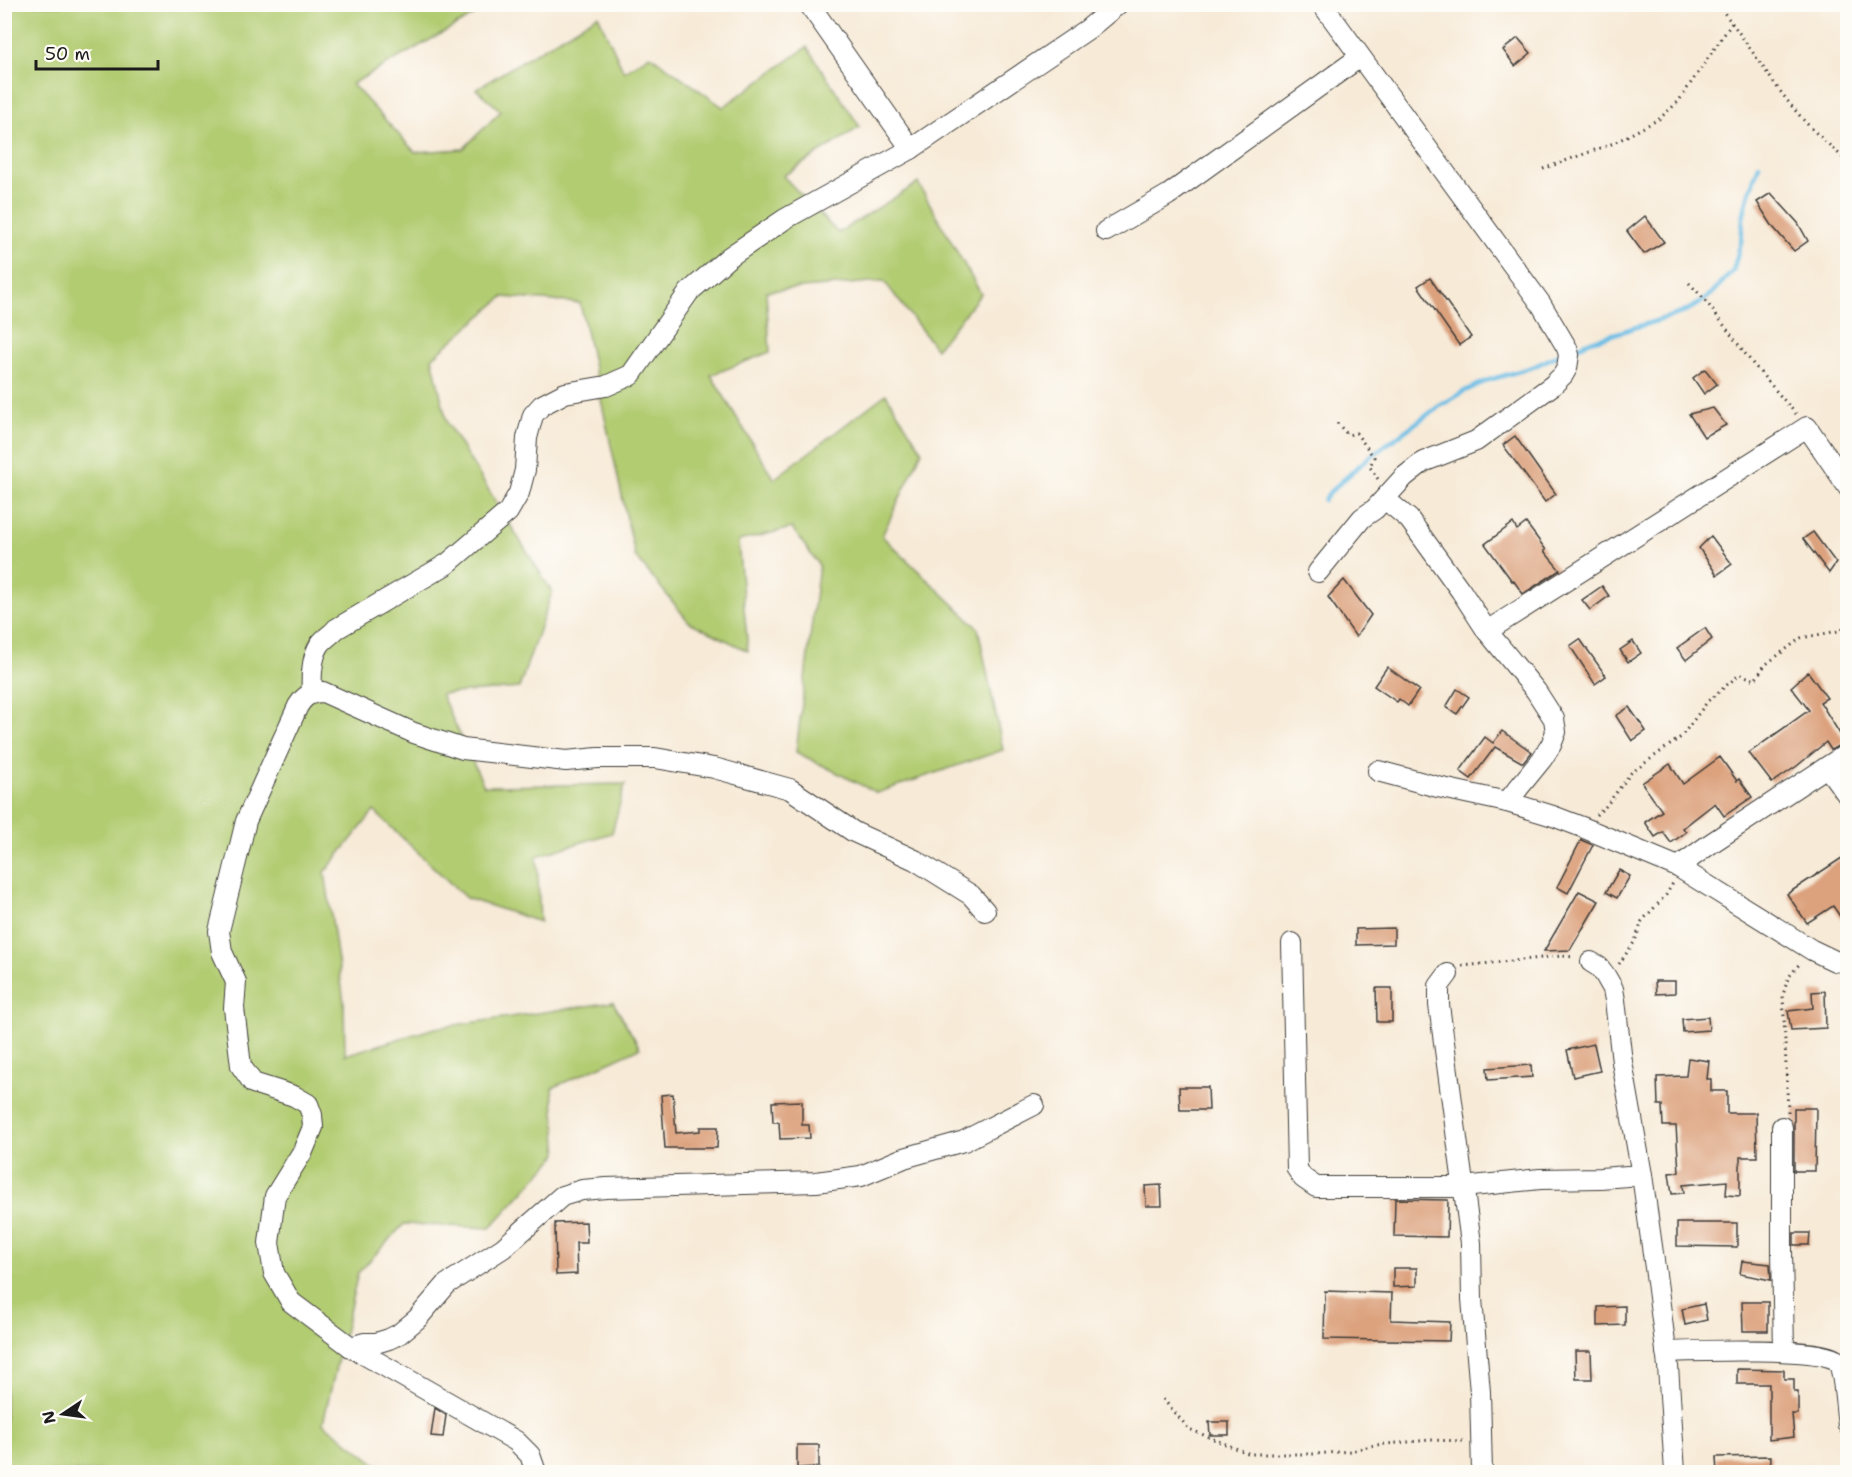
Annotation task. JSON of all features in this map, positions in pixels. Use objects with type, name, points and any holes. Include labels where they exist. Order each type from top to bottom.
[{"type":"street","points":[[809,4],[911,149]]},
{"type":"street","points":[[312,693],[314,657],[321,643],[336,629],[447,564],[508,512],[519,493],[525,470],[527,438],[532,415],[542,405],[565,393],[606,386],[631,375],[689,292],[729,257],[785,219],[911,149],[1088,29],[1118,4]]},
{"type":"street","points":[[1318,572],[1362,518],[1385,500],[1404,477],[1423,462],[1476,441],[1554,385],[1567,368],[1568,352],[1541,304],[1322,4]]},
{"type":"street","points":[[1106,231],[1168,195],[1360,57]]},
{"type":"street","points":[[1487,631],[1807,427],[1848,487]]},
{"type":"street","points":[[1385,500],[1409,519],[1487,631],[1536,691],[1554,719],[1556,732],[1551,745],[1506,802]]},
{"type":"street","points":[[536,1473],[530,1455],[516,1441],[351,1347],[291,1302],[274,1273],[269,1243],[275,1196],[303,1151],[313,1127],[312,1115],[308,1104],[294,1096],[253,1083],[241,1066],[234,1008],[236,982],[222,952],[219,931],[246,820],[304,696],[323,692],[414,733],[463,749],[566,761],[598,758],[655,758],[714,768],[790,789],[854,832],[924,866],[971,896],[985,910]]},
{"type":"street","points":[[1678,867],[1848,753]]},
{"type":"street","points":[[1827,767],[1848,796]]},
{"type":"street","points":[[1377,771],[1506,802],[1582,827],[1678,867],[1812,950],[1834,961],[1848,963]]},
{"type":"street","points":[[1292,943],[1297,1169],[1303,1178],[1316,1187],[1463,1186],[1540,1179],[1642,1175]]},
{"type":"street","points":[[1591,962],[1599,967],[1612,989],[1642,1175],[1666,1352],[1675,1473]]},
{"type":"street","points":[[1448,974],[1439,986],[1439,1005],[1471,1243],[1472,1299],[1480,1392],[1482,1473]]},
{"type":"street","points":[[351,1347],[364,1343],[376,1343],[399,1334],[417,1319],[447,1284],[503,1248],[562,1196],[582,1190],[606,1188],[816,1182],[861,1176],[904,1158],[964,1141],[1034,1105]]},
{"type":"street","points":[[1782,1127],[1784,1350]]},
{"type":"street","points":[[1666,1352],[1784,1350],[1830,1356],[1838,1362],[1842,1374],[1848,1425]]},
{"type":"path","points":[[1717,4],[1801,118],[1848,163]]},
{"type":"path","points":[[1543,169],[1614,143],[1659,119],[1678,102],[1732,23]]},
{"type":"path","points":[[1689,283],[1702,296],[1753,364],[1794,411]]},
{"type":"path","points":[[1337,423],[1348,435],[1356,433],[1374,457]]},
{"type":"path","points":[[1582,827],[1606,806],[1631,773],[1681,737],[1708,701],[1740,674],[1755,680],[1765,664],[1801,638],[1839,631],[1848,627]]},
{"type":"path","points":[[1612,989],[1617,967],[1635,941],[1642,921],[1666,895],[1676,879],[1678,867]]},
{"type":"path","points":[[1782,1127],[1788,1114],[1784,995],[1788,978],[1812,950]]},
{"type":"path","points":[[1448,974],[1460,966],[1562,956],[1578,957],[1591,962]]},
{"type":"path","points":[[1164,1399],[1188,1429],[1250,1454],[1350,1451],[1375,1444],[1430,1440],[1482,1442]]},
{"type":"green space","points":[[5,5],[492,5],[352,84],[415,152],[463,149],[501,111],[476,89],[598,15],[624,72],[650,55],[723,107],[807,47],[860,127],[783,176],[838,233],[918,183],[981,294],[936,349],[884,281],[766,291],[770,352],[711,375],[774,479],[886,394],[922,451],[882,536],[978,628],[1003,750],[877,793],[796,752],[819,565],[792,528],[738,541],[748,651],[689,622],[635,556],[580,303],[503,297],[432,358],[447,423],[552,592],[519,688],[441,694],[484,786],[625,784],[612,833],[537,856],[540,922],[466,898],[374,811],[325,872],[344,1002],[345,1055],[435,1028],[613,1002],[640,1048],[552,1088],[558,1154],[490,1228],[404,1224],[358,1273],[323,1423],[382,1468],[424,1472],[5,1472]]},
{"type":"building","points":[[1518,38],[1531,53],[1515,66],[1503,50]]},
{"type":"building","points":[[1771,193],[1798,223],[1808,241],[1794,251],[1773,227],[1757,202]]},
{"type":"building","points":[[1645,216],[1664,242],[1644,254],[1627,231]]},
{"type":"building","points":[[1430,278],[1471,337],[1459,345],[1418,286]]},
{"type":"building","points":[[1705,369],[1717,384],[1704,394],[1693,378]]},
{"type":"building","points":[[1713,408],[1726,425],[1704,437],[1689,414]]},
{"type":"building","points":[[1515,436],[1556,494],[1545,502],[1503,445]]},
{"type":"building","points":[[1513,523],[1517,530],[1526,523],[1546,550],[1544,551],[1560,570],[1523,594],[1485,544]]},
{"type":"building","points":[[1813,532],[1836,563],[1829,573],[1803,539]]},
{"type":"building","points":[[1711,536],[1732,564],[1717,575],[1699,548]]},
{"type":"building","points":[[1344,580],[1371,615],[1356,637],[1328,597]]},
{"type":"building","points":[[1602,586],[1609,596],[1590,610],[1582,600]]},
{"type":"building","points":[[1705,628],[1712,639],[1686,660],[1677,648]]},
{"type":"building","points":[[1580,639],[1606,676],[1595,684],[1570,646]]},
{"type":"building","points":[[1633,641],[1641,653],[1628,662],[1620,650]]},
{"type":"building","points":[[1387,667],[1419,690],[1408,706],[1399,699],[1397,702],[1374,686]]},
{"type":"building","points":[[1808,672],[1827,698],[1820,702],[1845,742],[1831,750],[1826,742],[1772,783],[1749,753],[1809,710],[1791,687]]},
{"type":"building","points":[[1457,689],[1469,697],[1457,714],[1446,707]]},
{"type":"building","points":[[1629,707],[1646,731],[1632,741],[1616,716]]},
{"type":"building","points":[[1502,731],[1532,752],[1523,763],[1495,747],[1471,779],[1460,771],[1485,737],[1493,743]]},
{"type":"building","points":[[1720,757],[1752,797],[1724,816],[1715,803],[1683,828],[1686,832],[1671,843],[1663,832],[1655,837],[1645,822],[1662,811],[1642,783],[1670,764],[1683,784]]},
{"type":"building","points":[[1581,840],[1593,845],[1568,893],[1557,887]]},
{"type":"building","points":[[1848,854],[1848,928],[1833,906],[1807,923],[1787,894]]},
{"type":"building","points":[[1619,870],[1630,876],[1617,898],[1606,892]]},
{"type":"building","points":[[1579,891],[1599,901],[1570,950],[1544,951]]},
{"type":"building","points":[[1394,928],[1394,944],[1356,945],[1356,929]]},
{"type":"building","points":[[1655,981],[1675,981],[1675,993],[1656,994]]},
{"type":"building","points":[[1376,988],[1392,988],[1392,1022],[1377,1022]]},
{"type":"building","points":[[1825,991],[1826,1028],[1791,1030],[1788,1011],[1813,1008],[1812,992]]},
{"type":"building","points":[[1708,1017],[1709,1030],[1683,1032],[1682,1019]]},
{"type":"building","points":[[1594,1044],[1600,1071],[1573,1077],[1567,1050]]},
{"type":"building","points":[[1688,1058],[1709,1061],[1707,1079],[1711,1079],[1711,1091],[1727,1091],[1727,1113],[1756,1113],[1757,1157],[1740,1157],[1740,1196],[1726,1195],[1727,1181],[1683,1185],[1684,1193],[1672,1194],[1669,1173],[1679,1172],[1676,1126],[1663,1126],[1662,1105],[1658,1105],[1657,1077],[1686,1076]]},
{"type":"building","points":[[1531,1065],[1532,1077],[1488,1080],[1487,1068]]},
{"type":"building","points":[[1179,1087],[1208,1087],[1209,1110],[1180,1110]]},
{"type":"building","points":[[673,1094],[676,1133],[700,1131],[700,1127],[718,1127],[717,1148],[665,1148],[661,1095]]},
{"type":"building","points":[[802,1101],[802,1125],[809,1125],[810,1138],[780,1139],[779,1122],[773,1122],[772,1102]]},
{"type":"building","points":[[1794,1108],[1816,1108],[1815,1171],[1794,1171]]},
{"type":"building","points":[[1161,1185],[1162,1206],[1146,1206],[1145,1186]]},
{"type":"building","points":[[1395,1199],[1448,1200],[1447,1237],[1394,1236]]},
{"type":"building","points":[[586,1222],[587,1243],[576,1243],[577,1274],[556,1275],[555,1223]]},
{"type":"building","points":[[1677,1223],[1737,1223],[1737,1247],[1677,1246]]},
{"type":"building","points":[[1794,1233],[1810,1233],[1809,1245],[1794,1245]]},
{"type":"building","points":[[1742,1261],[1770,1264],[1771,1280],[1740,1274]]},
{"type":"building","points":[[1393,1268],[1417,1268],[1417,1286],[1393,1287]]},
{"type":"building","points":[[1325,1291],[1392,1293],[1391,1320],[1450,1322],[1449,1341],[1324,1339]]},
{"type":"building","points":[[1742,1302],[1768,1302],[1768,1331],[1743,1331]]},
{"type":"building","points":[[1704,1304],[1707,1320],[1685,1325],[1682,1309]]},
{"type":"building","points":[[1625,1306],[1625,1325],[1598,1326],[1598,1307]]},
{"type":"building","points":[[1575,1351],[1591,1351],[1592,1379],[1576,1379]]},
{"type":"building","points":[[1737,1369],[1784,1370],[1784,1379],[1794,1379],[1794,1392],[1798,1392],[1798,1414],[1792,1414],[1794,1437],[1769,1440],[1769,1384],[1737,1384]]},
{"type":"building","points":[[435,1408],[446,1415],[443,1437],[431,1436]]},
{"type":"building","points":[[1209,1422],[1229,1422],[1229,1435],[1210,1435]]},
{"type":"building","points":[[797,1445],[819,1445],[819,1467],[797,1468]]},
{"type":"building","points":[[1771,1456],[1770,1473],[1717,1473],[1716,1457]]},
{"type":"waterway","points":[[1572,349],[1682,313],[1709,296],[1733,271],[1741,242],[1748,196],[1759,165]]},
{"type":"waterway","points":[[1324,500],[1368,458],[1438,407],[1489,380],[1533,367],[1564,352]]}]
